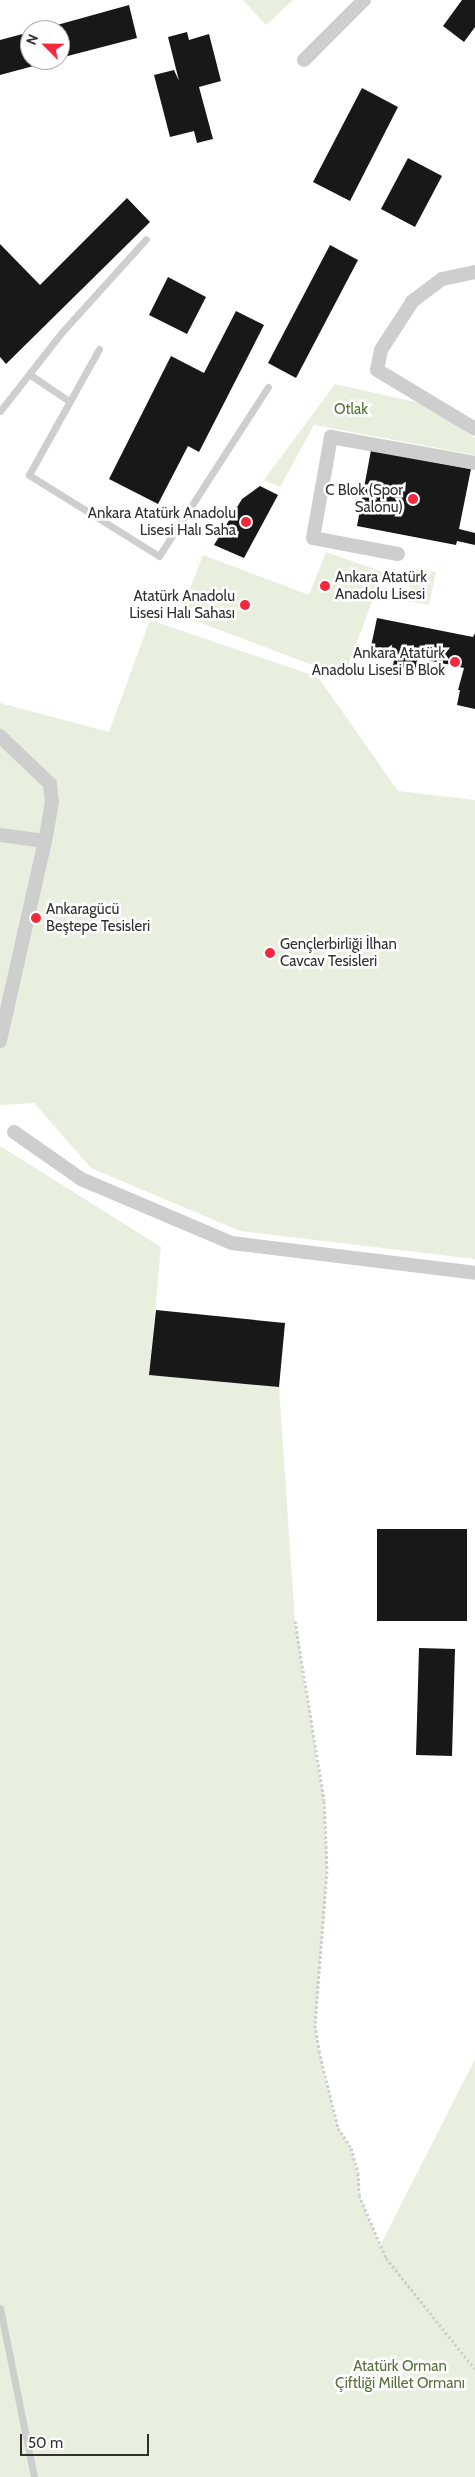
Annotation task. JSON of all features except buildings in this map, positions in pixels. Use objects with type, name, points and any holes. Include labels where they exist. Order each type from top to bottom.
[{"type":"street","points":[[304,60],[364,0]]},
{"type":"street","points":[[475,272],[442,279],[412,302],[381,350],[377,370],[475,429]]},
{"type":"street","points":[[398,554],[312,538],[332,437],[475,463]]},
{"type":"street","points":[[0,736],[50,784],[52,802],[0,1041]]},
{"type":"street","points":[[0,835],[45,841]]},
{"type":"street","points":[[14,1132],[81,1179],[232,1243],[475,1273]]},
{"type":"lane","points":[[0,411],[29,374],[146,239]]},
{"type":"lane","points":[[99,349],[29,475],[159,556],[268,387]]},
{"type":"lane","points":[[29,374],[69,401]]},
{"type":"lane","points":[[0,2308],[34,2477]]},
{"type":"path","points":[[295,1621],[324,1802],[327,1871],[314,2025],[319,2051],[338,2128],[351,2148],[356,2165],[359,2195],[386,2258],[475,2369]]},
{"type":"green space","points":[[243,0],[293,0],[266,25]]},
{"type":"green space","name":"Otlak","points":[[335,384],[424,404],[475,438],[475,455],[314,425],[280,487],[264,480]]},
{"type":"green space","points":[[326,552],[383,572],[344,677],[180,615],[203,555],[309,595]]},
{"type":"green space","points":[[414,568],[436,572],[429,605],[407,601]]},
{"type":"green space","name":"Gençlerbirliği İlhan Cavcav Tesisleri","points":[[150,620],[318,677],[398,791],[475,800],[475,1259],[240,1231],[91,1168],[34,1103],[0,1105],[0,703],[109,732]]},
{"type":"green space","name":"Atatürk Orman Çiftliği Millet Ormanı","points":[[0,1146],[161,1247],[149,1375],[279,1387],[295,1621],[324,1801],[327,1871],[315,2025],[319,2051],[338,2128],[351,2148],[358,2173],[359,2195],[380,2246],[475,2059],[475,2477],[0,2477]]},
{"type":"place","name":"C Blok (Spor Salonu)","points":[[413,499]]},
{"type":"place","name":"Ankara Atatürk Anadolu Lisesi Halı Saha","points":[[246,522]]},
{"type":"place","name":"Ankara Atatürk Anadolu Lisesi","points":[[325,586]]},
{"type":"place","name":"Atatürk Anadolu Lisesi Halı Sahası","points":[[245,605]]},
{"type":"place","name":"Ankara Atatürk Anadolu Lisesi B Blok","points":[[455,662]]},
{"type":"place","name":"Ankaragücü Beştepe Tesisleri","points":[[36,918]]},
{"type":"place","name":"Gençlerbirliği İlhan Cavcav Tesisleri","points":[[270,953]]}]
